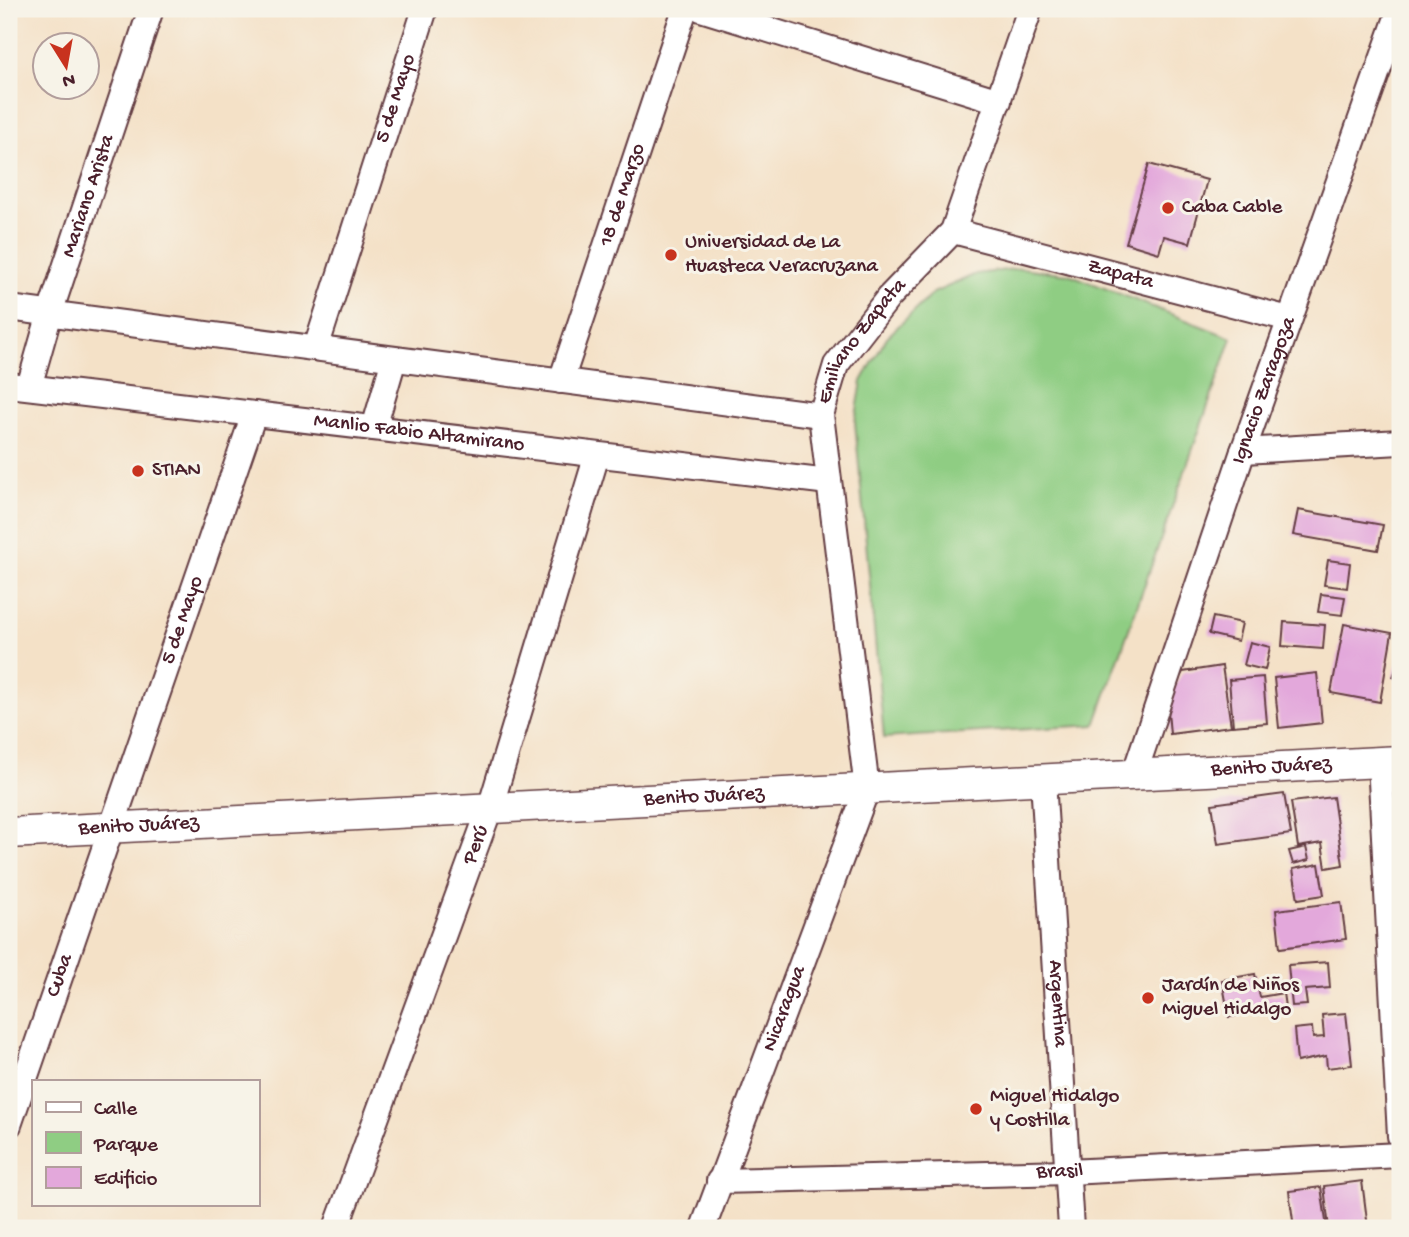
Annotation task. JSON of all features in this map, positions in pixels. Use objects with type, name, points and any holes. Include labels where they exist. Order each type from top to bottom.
[{"type":"street","name":"Mariano Arista","points":[[19,386],[50,313],[151,9]]},
{"type":"street","name":"5 de Mayo","points":[[316,348],[425,9]]},
{"type":"street","name":"18 de Marzo","points":[[561,381],[685,9]]},
{"type":"street","points":[[701,9],[999,101]]},
{"type":"street","name":"Emiliano Zapata","points":[[867,789],[821,415],[836,365],[889,297],[953,231],[1030,9]]},
{"type":"street","name":"Ignacio Zaragoza","points":[[1134,775],[1243,451],[1400,9]]},
{"type":"street","name":"Zapata","points":[[953,231],[1289,319]]},
{"type":"street","points":[[9,308],[821,415]]},
{"type":"street","points":[[374,428],[394,359]]},
{"type":"street","name":"Manlio Fabio Altamirano","points":[[19,386],[829,482]]},
{"type":"street","name":"5 de Mayo","points":[[111,828],[254,414]]},
{"type":"street","points":[[1243,451],[1400,442]]},
{"type":"street","name":"Perú","points":[[336,1228],[490,808],[597,454]]},
{"type":"street","points":[[1390,762],[1400,1136]]},
{"type":"street","name":"Benito Juárez","points":[[9,833],[1390,762]]},
{"type":"street","name":"Argentina","points":[[1043,780],[1071,1228]]},
{"type":"street","name":"Nicaragua","points":[[703,1228],[867,789]]},
{"type":"street","name":"Cuba","points":[[9,1125],[111,828]]},
{"type":"street","name":"Brasil","points":[[719,1181],[1068,1172],[1400,1155]]},
{"type":"green space","points":[[1021,268],[1069,274],[1232,338],[1095,725],[884,738],[855,422],[862,381],[887,337],[933,293],[976,274]]},
{"type":"building","name":"Caba Cable","points":[[1149,164],[1207,180],[1190,243],[1164,236],[1159,253],[1126,243]]},
{"type":"building","points":[[1298,510],[1383,525],[1378,550],[1293,535]]},
{"type":"building","points":[[1328,560],[1350,563],[1347,588],[1324,585]]},
{"type":"building","points":[[1321,594],[1345,597],[1342,615],[1318,612]]},
{"type":"building","points":[[1213,617],[1242,623],[1238,641],[1209,634]]},
{"type":"building","points":[[1284,622],[1325,625],[1323,649],[1282,646]]},
{"type":"building","points":[[1344,624],[1392,633],[1380,702],[1331,693]]},
{"type":"building","points":[[1250,642],[1270,647],[1265,670],[1244,665]]},
{"type":"building","points":[[1400,658],[1400,679],[1393,677]]},
{"type":"building","points":[[1222,666],[1231,726],[1170,734],[1167,700],[1183,672]]},
{"type":"building","points":[[1317,673],[1322,723],[1279,728],[1274,678]]},
{"type":"building","points":[[1263,677],[1267,723],[1233,726],[1229,680]]},
{"type":"building","points":[[1284,794],[1291,834],[1218,844],[1212,804]]},
{"type":"building","points":[[1333,797],[1343,865],[1326,868],[1322,843],[1298,847],[1291,802]]},
{"type":"building","points":[[1306,847],[1309,860],[1293,864],[1289,851]]},
{"type":"building","points":[[1319,864],[1324,895],[1298,899],[1293,869]]},
{"type":"building","points":[[1341,902],[1346,939],[1280,948],[1276,910]]},
{"type":"building","points":[[1328,962],[1330,988],[1305,990],[1307,1005],[1292,1006],[1288,965]]},
{"type":"building","points":[[1255,974],[1260,997],[1283,993],[1285,1007],[1229,1017],[1222,980]]},
{"type":"building","points":[[1346,1013],[1352,1065],[1327,1068],[1326,1056],[1297,1062],[1294,1029],[1312,1027],[1313,1038],[1324,1037],[1322,1015]]},
{"type":"building","points":[[1362,1181],[1368,1228],[1329,1228],[1324,1186]]},
{"type":"building","points":[[1321,1187],[1327,1228],[1294,1228],[1289,1191]]},
{"type":"place","name":"Caba Cable","points":[[1168,208]]},
{"type":"place","name":"Universidad de La Huasteca Veracruzana","points":[[671,255]]},
{"type":"place","name":"STIAN","points":[[138,471]]},
{"type":"place","name":"Jardín de Niños Miguel Hidalgo","points":[[1148,998]]},
{"type":"place","name":"Miguel Hidalgo y Costilla","points":[[976,1109]]}]
